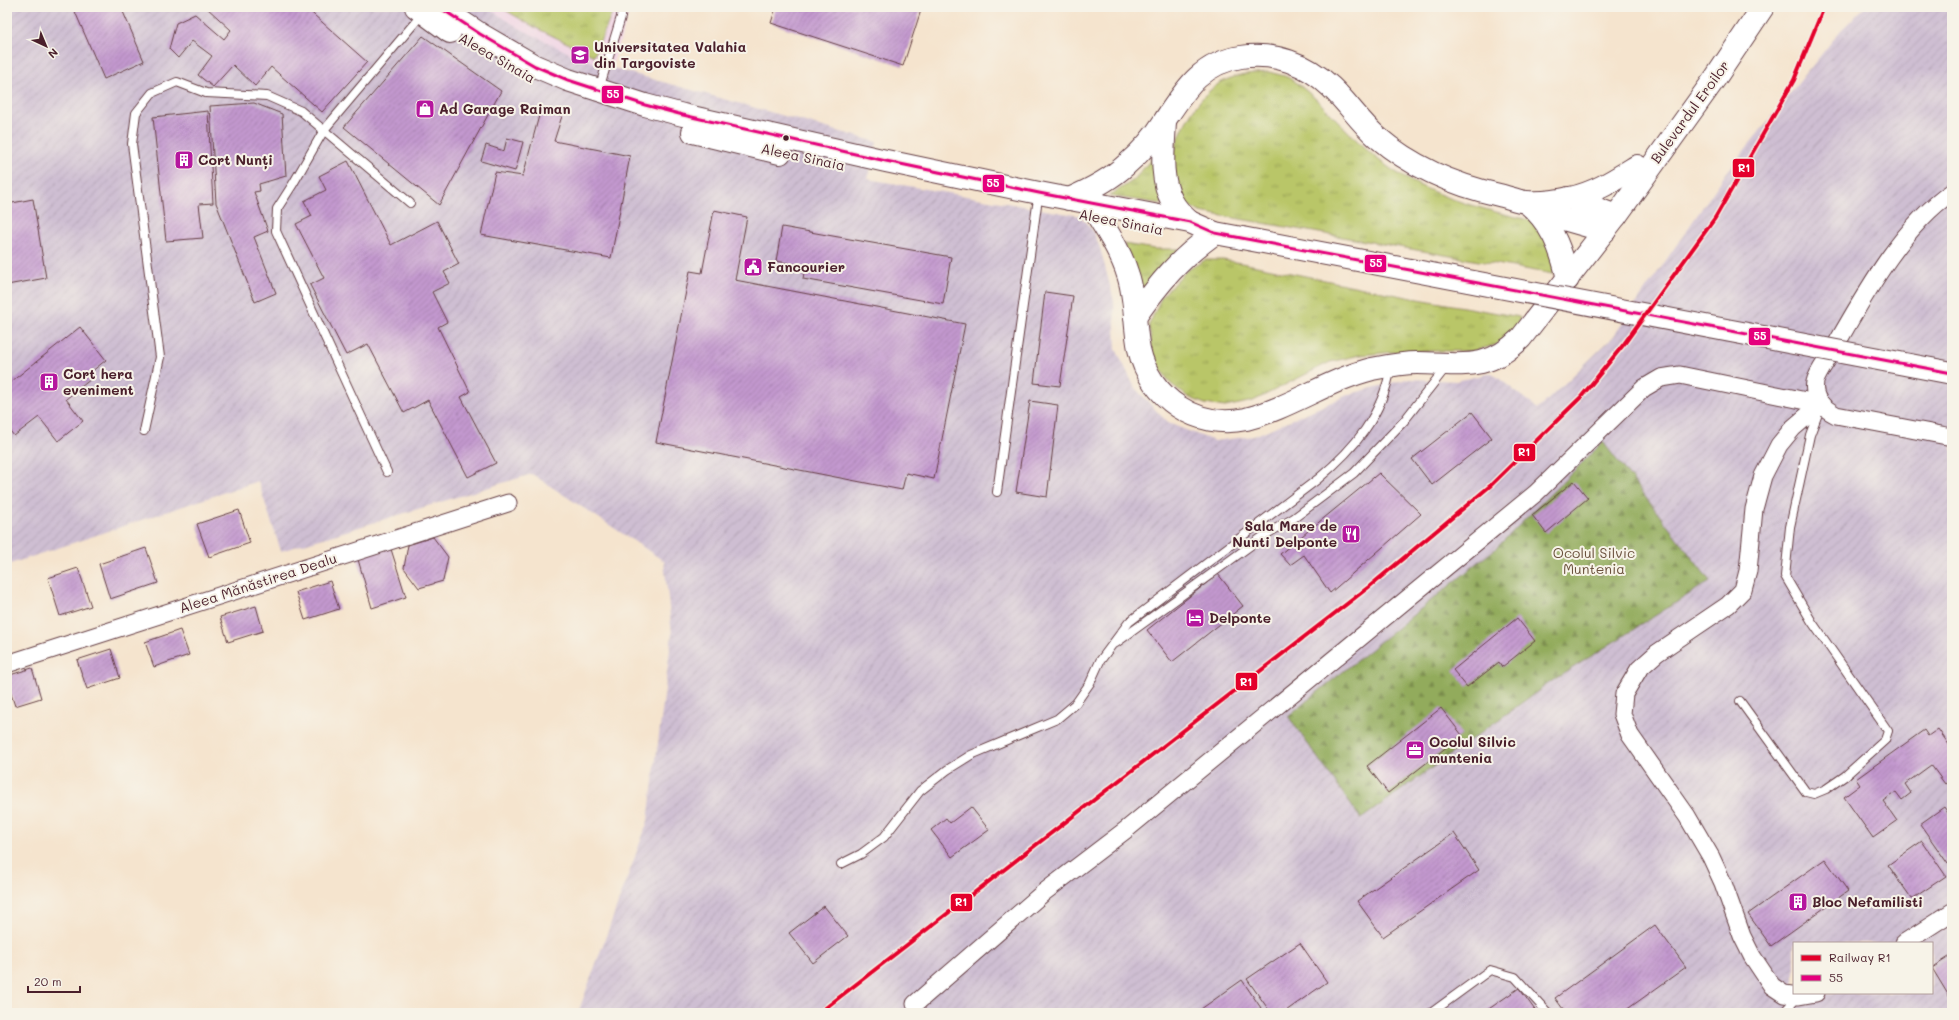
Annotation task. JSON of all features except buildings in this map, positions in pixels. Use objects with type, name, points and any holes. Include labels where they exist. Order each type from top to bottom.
[{"type":"main road","name":"Bulevardul Eroilor","points":[[1610,224],[1623,193],[1637,166],[1746,7]]},
{"type":"main road","name":"Bulevardul Eroilor","points":[[1099,218],[1114,242],[1128,275],[1135,317],[1136,334],[1140,351],[1152,381],[1164,395],[1182,410],[1204,419],[1224,422],[1244,419],[1270,412],[1329,383],[1363,372],[1392,365],[1417,363],[1482,363],[1497,358],[1511,348],[1568,279],[1610,224],[1716,77],[1763,7]]},
{"type":"main road","name":"Aleea Sinaia","points":[[426,9],[480,34],[525,60],[568,80],[645,105],[712,122],[1069,199],[1190,222],[1214,233],[1952,373]]},
{"type":"main road","name":"Aleea Sinaia","points":[[426,9],[462,39],[517,72],[552,89],[596,105],[733,143],[1187,236],[1214,233]]},
{"type":"main road","points":[[1069,199],[1090,190],[1127,164],[1165,121],[1185,90],[1198,77],[1215,65],[1239,57],[1263,55],[1288,60],[1310,70],[1326,83],[1377,137],[1423,168],[1449,181],[1533,207],[1610,224]]},
{"type":"main road","points":[[1165,121],[1163,164],[1166,187],[1171,201],[1190,222]]},
{"type":"main road","points":[[1533,207],[1569,198],[1599,188],[1637,166]]},
{"type":"main road","points":[[1569,198],[1610,224]]},
{"type":"main road","points":[[1533,207],[1553,232],[1562,253],[1568,279]]},
{"type":"main road","points":[[1135,317],[1158,284],[1177,264],[1214,233]]},
{"type":"street","points":[[1952,192],[1940,200],[1903,241],[1879,275],[1849,323],[1815,382],[1816,398],[1824,408],[1836,414],[1952,437]]},
{"type":"street","points":[[915,1004],[1043,893],[1127,829],[1536,493],[1644,388],[1662,378],[1680,375],[1821,404]]},
{"type":"street","points":[[1807,994],[1784,994],[1772,986],[1752,956],[1742,936],[1723,883],[1711,856],[1687,816],[1630,735],[1622,714],[1624,694],[1639,669],[1658,653],[1728,605],[1743,590],[1748,571],[1754,509],[1763,476],[1779,445],[1793,428],[1821,404]]},
{"type":"street","name":"Aleea Mănăstirea Dealu","points":[[7,664],[508,503]]},
{"type":"street","points":[[1906,942],[1952,912]]},
{"type":"lane","points":[[598,91],[621,17],[622,7]]},
{"type":"lane","points":[[387,472],[276,231],[277,209],[324,130],[426,9]]},
{"type":"lane","points":[[144,431],[160,357],[132,144],[136,113],[152,93],[177,82],[206,93],[267,96],[301,111],[410,203]]},
{"type":"lane","points":[[997,492],[1038,206]]},
{"type":"lane","points":[[1109,648],[1265,535],[1294,518],[1354,473],[1404,421],[1448,364]]},
{"type":"lane","points":[[841,864],[862,854],[884,837],[920,791],[947,770],[971,755],[1057,719],[1076,703],[1090,683],[1100,661],[1129,622],[1337,463],[1358,440],[1376,413],[1387,390],[1392,365]]},
{"type":"lane","points":[[1740,701],[1806,792],[1814,794],[1826,789],[1845,776],[1885,740],[1888,731],[1812,622],[1785,576],[1790,527],[1810,435],[1821,404]]},
{"type":"lane","points":[[1432,1013],[1490,970],[1515,977],[1548,1013]]},
{"type":"lane","points":[[1783,1013],[1807,994]]},
{"type":"shaded area","points":[[7,7],[486,7],[521,29],[581,59],[877,142],[868,179],[1080,216],[1093,231],[1100,248],[1114,301],[1116,349],[1135,388],[1168,423],[1214,441],[1254,436],[1350,394],[1407,379],[1456,381],[1492,373],[1538,409],[1613,337],[1727,172],[1841,30],[1865,7],[1952,7],[1952,1013],[578,1013],[648,821],[672,634],[664,561],[532,474],[281,551],[258,481],[7,565]]},
{"type":"shaded area","name":"Universitatea Valahia din Targoviste","points":[[465,7],[631,7],[607,81]]},
{"type":"green space","points":[[500,7],[610,7],[614,9],[594,56],[534,27]]},
{"type":"green space","points":[[1269,72],[1287,77],[1301,86],[1375,157],[1412,182],[1473,206],[1537,222],[1556,255],[1553,274],[1200,212],[1187,205],[1175,189],[1172,173],[1174,155],[1179,137],[1188,119],[1198,103],[1222,82],[1251,73]]},
{"type":"green space","points":[[1153,157],[1163,204],[1109,196],[1134,180]]},
{"type":"green space","points":[[1124,244],[1154,249],[1179,249],[1140,295]]},
{"type":"green space","points":[[1205,260],[1223,260],[1247,264],[1407,297],[1520,317],[1517,327],[1496,345],[1472,351],[1407,351],[1360,355],[1330,362],[1253,401],[1225,407],[1205,404],[1188,397],[1170,383],[1153,358],[1149,325],[1162,296],[1186,271]]},
{"type":"green space","name":"Ocolul Silvic Muntenia","points":[[1603,442],[1710,581],[1552,681],[1361,819],[1288,716],[1495,549]]},
{"type":"rail line","name":"R1","points":[[819,1013],[1370,586],[1490,486],[1581,397],[1624,344],[1715,218],[1794,80],[1824,7]]},
{"type":"transit line","name":"55","points":[[439,7],[480,34],[535,66],[568,80],[645,105],[683,115],[886,161],[1039,193],[1190,222],[1215,233],[1952,373]]},
{"type":"place","name":"Universitatea Valahia din Targoviste","points":[[580,55]]},
{"type":"place","name":"Ad Garage Raiman","points":[[425,109]]},
{"type":"place","name":"Cort Nunți","points":[[184,160]]},
{"type":"place","name":"Fancourier","points":[[753,267]]},
{"type":"place","name":"Cort hera eveniment","points":[[49,382]]},
{"type":"place","name":"Sala Mare de Nunti Delponte","points":[[1351,534]]},
{"type":"place","name":"Delponte","points":[[1195,618]]},
{"type":"place","name":"Ocolul Silvic muntenia","points":[[1415,750]]},
{"type":"place","name":"Bloc Nefamilisti","points":[[1798,902]]}]
